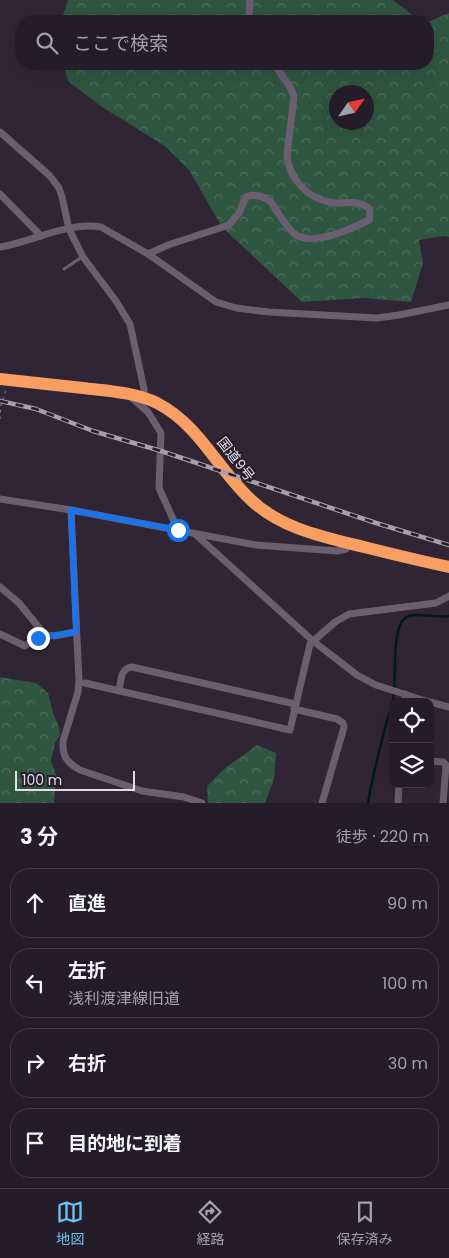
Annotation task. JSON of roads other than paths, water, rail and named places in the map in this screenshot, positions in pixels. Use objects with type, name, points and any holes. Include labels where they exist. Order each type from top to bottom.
[{"type":"highway","name":"国道9号","points":[[3,384],[128,394],[155,402],[183,420],[195,431],[248,498],[275,518],[294,527],[350,544],[449,567]]},
{"type":"street","points":[[249,15],[250,0]]},
{"type":"street","points":[[148,254],[168,245],[229,225],[246,197],[251,195],[259,195],[271,202],[292,232],[307,238],[313,239],[349,230],[369,220],[370,209],[362,203],[330,203],[314,197],[304,190],[294,178],[288,165],[287,155],[294,96],[278,70]]},
{"type":"street","points":[[0,132],[54,180],[62,197],[69,229],[83,257],[116,300],[130,324],[144,389],[144,398]]},
{"type":"street","points":[[0,194],[42,236]]},
{"type":"street","points":[[0,246],[69,229],[86,226],[101,227],[148,254],[216,302],[236,308],[261,312],[377,318],[449,305]]},
{"type":"street","points":[[128,394],[148,412],[161,433],[159,488],[178,530]]},
{"type":"street","points":[[0,499],[71,510],[256,546],[337,551],[346,549],[350,544]]},
{"type":"street","points":[[71,510],[78,692],[64,741],[64,754],[68,762],[80,770],[142,791],[184,797],[202,803]]},
{"type":"street","points":[[194,534],[313,641],[357,675],[376,686],[405,698]]},
{"type":"street","points":[[0,587],[19,603],[41,631],[48,636]]},
{"type":"street","points":[[85,683],[290,730],[310,644],[334,622],[349,614],[436,603],[449,596]]},
{"type":"street","points":[[0,634],[25,646],[33,640],[76,632]]},
{"type":"street","points":[[119,691],[123,670],[132,667],[295,707],[343,723],[344,727],[322,803]]},
{"type":"street","points":[[434,703],[449,707]]},
{"type":"street","points":[[434,761],[443,762],[446,765],[444,803]]},
{"type":"street","points":[[398,803],[399,788]]},
{"type":"lane","points":[[64,269],[83,257]]},
{"type":"waterway","points":[[368,803],[385,728],[392,707],[395,687],[396,643],[400,625],[404,619],[413,615],[449,616]]},
{"type":"railway","points":[[0,401],[36,409],[93,431],[161,451],[376,523],[449,545]]}]
